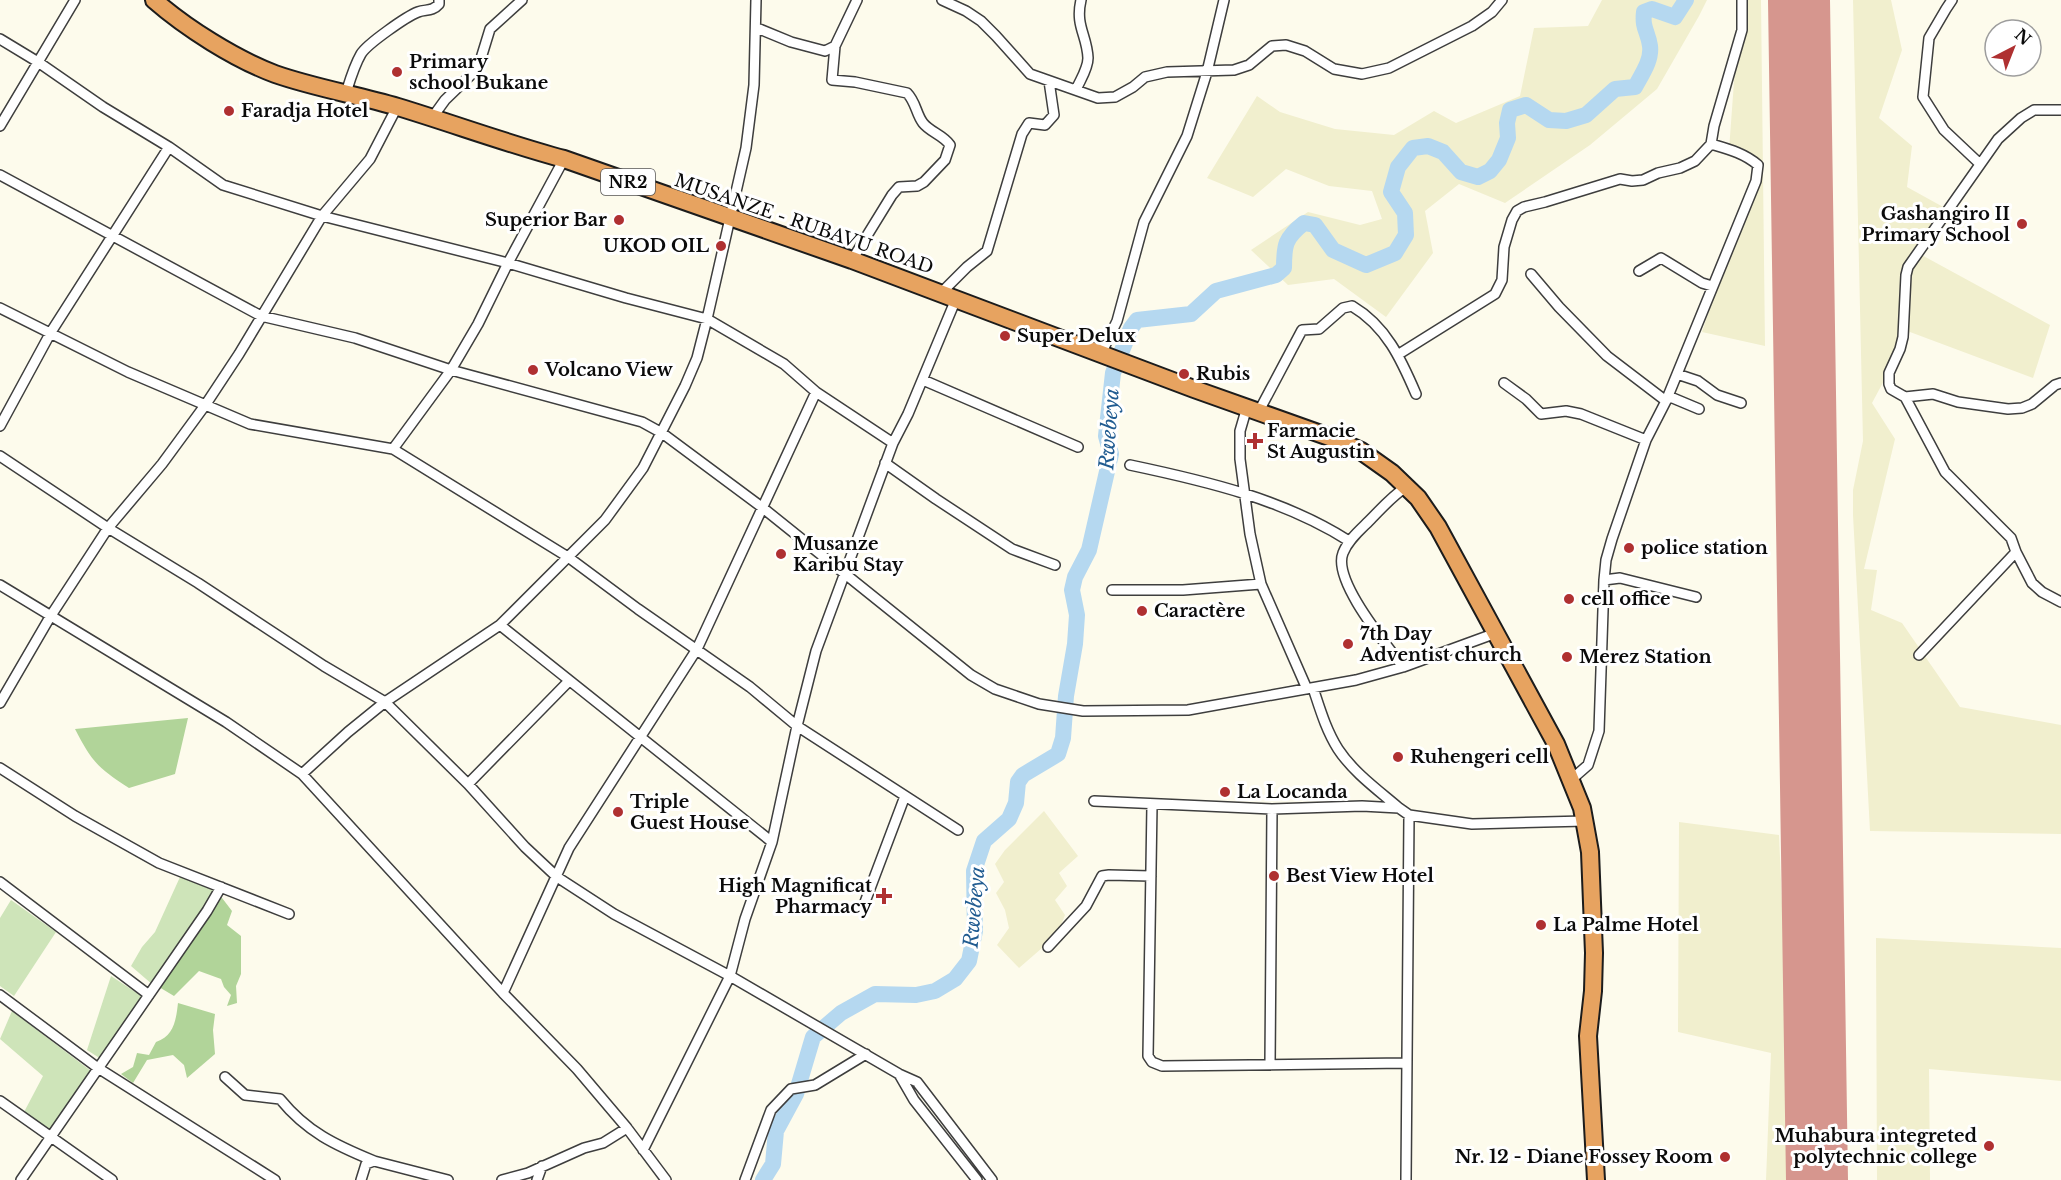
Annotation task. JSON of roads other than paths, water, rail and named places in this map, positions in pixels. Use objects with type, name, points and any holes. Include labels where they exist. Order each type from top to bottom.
[{"type":"highway","name":"MUSANZE - RUBAVU ROAD","points":[[154,0],[170,14],[238,57],[274,74],[397,107],[564,159],[852,260],[1105,355]]},
{"type":"highway","name":"NR2","points":[[1105,355],[1332,438],[1361,451],[1392,473],[1418,498],[1438,527],[1557,744],[1585,821],[1590,852],[1594,953],[1588,1036],[1596,1180]]},
{"type":"street","points":[[0,126],[75,0]]},
{"type":"street","points":[[346,93],[352,72],[368,46],[418,12],[434,9],[439,4],[439,0]]},
{"type":"street","points":[[432,118],[445,100],[478,68],[490,29],[522,0]]},
{"type":"street","points":[[302,774],[385,702],[500,625],[605,520],[643,468],[686,386],[697,358],[746,148],[754,85],[756,0]]},
{"type":"street","points":[[852,260],[892,195],[899,187],[918,186],[924,182],[945,160],[950,145],[946,139],[923,123],[913,99],[907,93],[855,82],[832,80],[835,46],[857,0]]},
{"type":"street","points":[[942,0],[981,21],[1030,74],[1098,98],[1115,97],[1145,77],[1167,72],[1234,70],[1249,65],[1272,46],[1286,45],[1305,51],[1335,69],[1362,74],[1389,68],[1473,26],[1492,12],[1502,0]]},
{"type":"street","points":[[1076,90],[1088,57],[1078,17],[1081,0]]},
{"type":"street","points":[[1105,355],[1117,321],[1144,222],[1186,136],[1207,72],[1224,0]]},
{"type":"street","points":[[1399,354],[1495,294],[1502,280],[1504,247],[1517,211],[1620,179],[1643,180],[1695,161],[1711,144],[1714,126],[1742,30],[1742,0]]},
{"type":"street","points":[[1952,0],[1929,38],[1923,97],[1944,130],[1980,164]]},
{"type":"street","points":[[757,28],[791,42],[825,51],[835,46]]},
{"type":"street","points":[[0,39],[103,107],[169,147],[223,185],[322,216],[508,263],[706,319],[784,364],[816,392],[893,443]]},
{"type":"street","points":[[644,1150],[730,976],[745,919],[772,842],[816,651],[885,463],[923,380],[948,296],[966,267],[987,251],[1022,134],[1029,123],[1045,124],[1054,115],[1049,81]]},
{"type":"street","points":[[0,703],[50,617],[108,528],[162,464],[206,404],[322,216],[370,159],[397,107]]},
{"type":"street","points":[[2061,110],[2034,110],[2021,118],[1998,140],[1908,267],[1903,337],[1900,350],[1889,373],[1891,389],[1905,397],[1945,472],[2011,538],[2032,583],[2042,592],[2061,602]]},
{"type":"street","points":[[1572,780],[1588,765],[1599,731],[1604,580],[1606,560],[1612,539],[1646,440],[1667,398],[1756,181],[1758,165],[1751,159],[1735,151],[1711,144]]},
{"type":"street","points":[[0,426],[51,332],[169,147]]},
{"type":"street","points":[[393,449],[451,370],[478,324],[564,159]]},
{"type":"street","points":[[0,175],[261,316],[355,338],[451,370],[642,422],[662,433],[763,508],[971,675],[995,689],[1039,704],[1083,711],[1188,710],[1356,680],[1403,667],[1496,633]]},
{"type":"street","points":[[1639,271],[1661,258],[1702,283],[1712,286]]},
{"type":"street","points":[[1531,274],[1559,307],[1607,356],[1667,398],[1699,410]]},
{"type":"street","points":[[1416,394],[1399,354],[1385,334],[1364,313],[1352,306],[1343,308],[1319,329],[1302,330],[1240,431],[1240,450],[1250,534],[1261,584],[1338,749],[1349,764],[1399,808],[1409,815],[1472,824],[1585,821]]},
{"type":"street","points":[[0,308],[128,372],[250,424],[393,449],[568,557],[750,687],[797,726],[958,830]]},
{"type":"street","points":[[1677,374],[1698,381],[1717,394],[1741,403]]},
{"type":"street","points":[[923,380],[1078,447]]},
{"type":"street","points":[[1504,383],[1526,399],[1541,414],[1566,411],[1581,414],[1646,440]]},
{"type":"street","points":[[1905,397],[1933,394],[1958,402],[2008,409],[2022,408],[2032,404],[2055,385],[2061,383]]},
{"type":"street","points":[[503,993],[574,839],[697,649],[816,392]]},
{"type":"street","points":[[0,456],[108,528],[198,583],[324,666],[385,702],[557,877],[614,914],[730,976],[899,1074],[917,1082],[992,1180]]},
{"type":"street","points":[[885,463],[1012,549],[1055,566]]},
{"type":"street","points":[[1130,465],[1246,494],[1300,513],[1349,541]]},
{"type":"street","points":[[1403,667],[1356,602],[1341,570],[1342,554],[1349,541],[1406,487]]},
{"type":"street","points":[[1919,655],[2016,552]]},
{"type":"street","points":[[1604,580],[1620,578],[1696,597]]},
{"type":"street","points":[[1112,590],[1183,590],[1261,584]]},
{"type":"street","points":[[0,585],[226,722],[302,774],[503,993],[577,1069],[627,1128],[666,1180]]},
{"type":"street","points":[[500,625],[772,842]]},
{"type":"street","points":[[468,784],[569,681]]},
{"type":"street","points":[[0,768],[75,816],[159,863],[288,914]]},
{"type":"street","points":[[865,902],[905,796]]},
{"type":"street","points":[[1094,801],[1272,809],[1362,806],[1399,808]]},
{"type":"street","points":[[1152,804],[1148,1056],[1152,1062],[1162,1066],[1406,1063]]},
{"type":"street","points":[[1270,1065],[1272,809]]},
{"type":"street","points":[[1406,1180],[1409,815]]},
{"type":"street","points":[[1048,947],[1086,906],[1102,876],[1108,874],[1151,876]]},
{"type":"street","points":[[0,882],[149,995]]},
{"type":"street","points":[[21,1180],[207,911],[221,887]]},
{"type":"street","points":[[0,994],[98,1068],[275,1180]]},
{"type":"street","points":[[745,1180],[771,1110],[790,1089],[815,1085],[866,1054]]},
{"type":"street","points":[[899,1074],[907,1090],[977,1180]]},
{"type":"street","points":[[225,1077],[245,1095],[280,1099],[294,1116],[335,1146],[374,1161],[448,1180]]},
{"type":"street","points":[[0,1101],[112,1180]]},
{"type":"street","points":[[502,1180],[584,1148],[603,1143],[627,1128]]},
{"type":"street","points":[[361,1180],[366,1164],[374,1161]]},
{"type":"street","points":[[537,1180],[542,1166]]},
{"type":"waterway","name":"Rwebeya","points":[[763,1180],[773,1164],[776,1131],[796,1094],[813,1037],[841,1013],[875,994],[916,995],[935,991],[955,979],[969,961],[975,931],[974,871],[984,841],[1009,819],[1016,803],[1018,782],[1023,775],[1058,754],[1063,738],[1077,615],[1072,590],[1075,577],[1089,550],[1111,454],[1106,436],[1113,373],[1131,328],[1137,320],[1191,314],[1216,291],[1276,275],[1284,268],[1284,253],[1289,238],[1304,223],[1315,225],[1333,250],[1366,265],[1395,253],[1406,235],[1405,213],[1391,192],[1398,167],[1413,148],[1428,146],[1443,152],[1461,172],[1478,177],[1490,171],[1499,160],[1508,138],[1507,123],[1510,110],[1526,105],[1549,120],[1566,121],[1586,115],[1615,89],[1635,87],[1646,67],[1650,51],[1644,12],[1652,9],[1675,17],[1686,0]]},
{"type":"place","name":"Primary school Bukane","points":[[397,72]]},
{"type":"place","name":"Faradja Hotel","points":[[229,111]]},
{"type":"place","name":"Superior Bar","points":[[619,220]]},
{"type":"place","name":"Gashangiro II Primary School","points":[[2022,224]]},
{"type":"place","name":"UKOD OIL","points":[[721,246]]},
{"type":"place","name":"Super Delux","points":[[1005,336]]},
{"type":"place","name":"Volcano View","points":[[533,370]]},
{"type":"place","name":"Rubis","points":[[1184,374]]},
{"type":"place","name":"Farmacie St Augustin","points":[[1255,441]]},
{"type":"place","name":"police station","points":[[1629,548]]},
{"type":"place","name":"Musanze Karibu Stay","points":[[781,554]]},
{"type":"place","name":"cell office","points":[[1569,599]]},
{"type":"place","name":"Caractère","points":[[1142,611]]},
{"type":"place","name":"7th Day Adventist church","points":[[1348,644]]},
{"type":"place","name":"Merez Station","points":[[1567,657]]},
{"type":"place","name":"Ruhengeri cell","points":[[1398,757]]},
{"type":"place","name":"La Locanda","points":[[1225,792]]},
{"type":"place","name":"Triple Guest House","points":[[618,812]]},
{"type":"place","name":"Best View Hotel","points":[[1274,876]]},
{"type":"place","name":"High Magnificat Pharmacy","points":[[884,896]]},
{"type":"place","name":"La Palme Hotel","points":[[1541,925]]},
{"type":"place","name":"Muhabura integreted polytechnic college","points":[[1989,1146]]},
{"type":"place","name":"Nr. 12 - Diane Fossey Room","points":[[1725,1157]]}]
